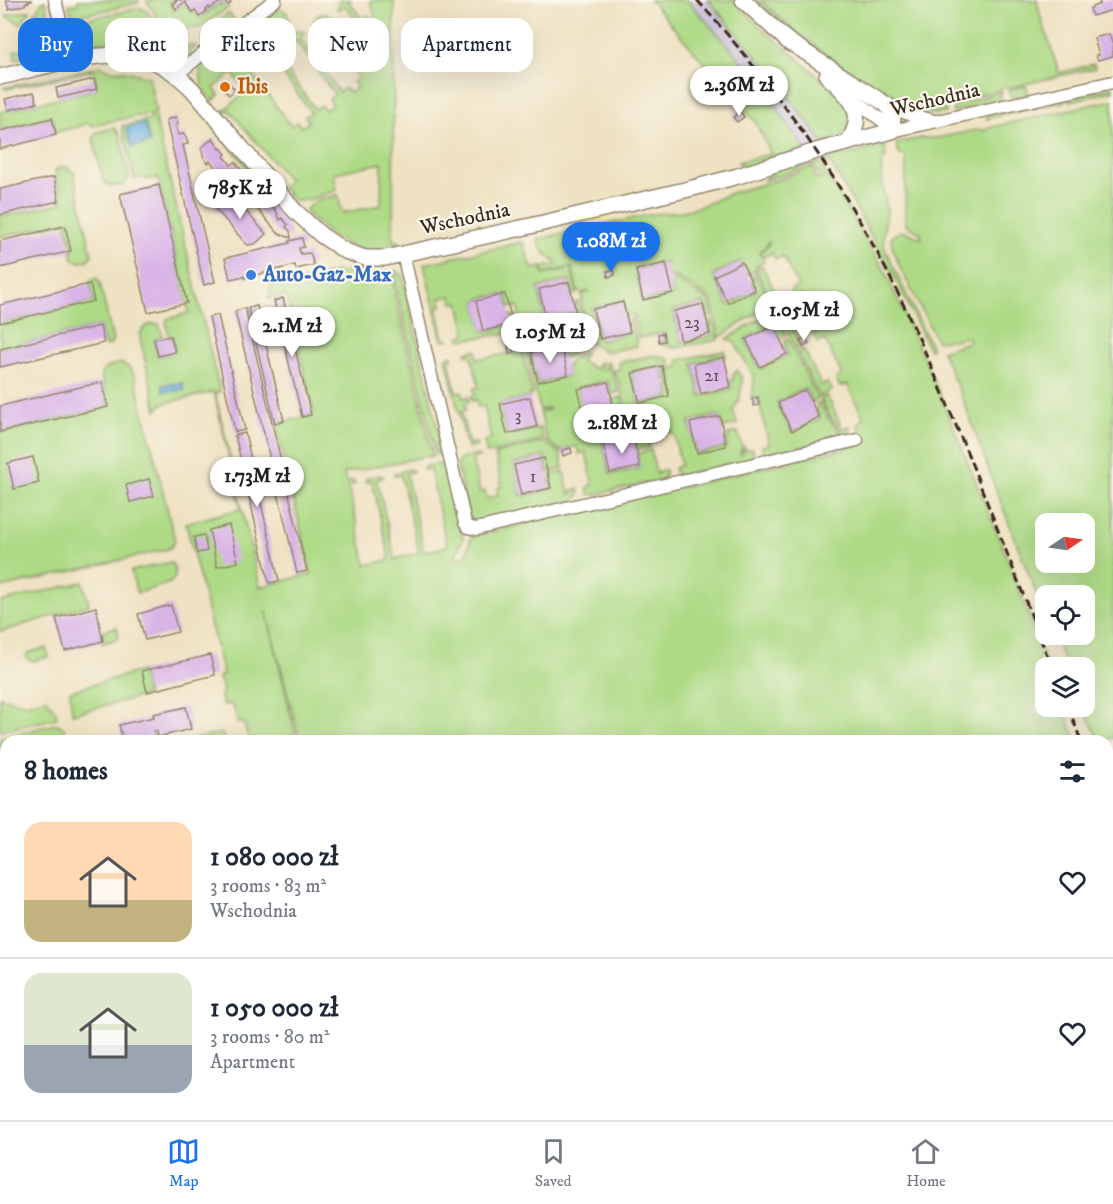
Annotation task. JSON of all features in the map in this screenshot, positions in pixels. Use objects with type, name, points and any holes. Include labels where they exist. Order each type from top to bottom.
[{"type":"street","points":[[55,0],[59,18]]},
{"type":"street","points":[[176,75],[275,0]]},
{"type":"street","points":[[743,0],[892,131]]},
{"type":"street","points":[[785,39],[887,105],[911,115],[936,121]]},
{"type":"street","name":"Wschodnia","points":[[93,57],[130,57],[154,62],[176,75],[192,89],[294,210],[338,247],[357,256],[374,259],[678,191],[738,176],[848,142],[1113,82]]},
{"type":"street","name":"Wschodnia","points":[[0,77],[22,72]]},
{"type":"street","points":[[848,94],[857,122],[848,142]]},
{"type":"street","points":[[887,105],[893,115],[892,131]]},
{"type":"street","points":[[403,254],[464,519],[468,527],[476,529],[857,440]]},
{"type":"shaded area","points":[[687,0],[708,0],[774,76],[823,143],[805,149],[733,51]]},
{"type":"green space","points":[[43,0],[45,0],[49,18],[32,18]]},
{"type":"green space","points":[[78,0],[139,0],[138,3],[72,17],[69,5],[78,4]]},
{"type":"green space","points":[[146,0],[174,0],[170,4],[175,11],[185,4],[192,13],[195,11],[200,18],[200,27],[188,29],[188,18],[158,18]]},
{"type":"green space","points":[[340,0],[351,0],[349,2],[361,18],[354,18],[345,5],[338,10],[337,5]]},
{"type":"green space","points":[[394,0],[393,241],[399,241],[395,251],[365,252],[333,237],[305,212],[314,202],[338,195],[342,213],[381,205],[382,163],[334,173],[337,189],[335,191],[308,200],[294,201],[282,187],[289,180],[229,110],[224,114],[222,112],[247,91],[232,73],[214,88],[219,95],[213,101],[202,89],[200,72],[250,72],[291,126],[297,122],[301,127],[309,122],[305,116],[311,112],[282,72],[288,72],[315,109],[321,105],[325,110],[333,105],[329,99],[335,95],[318,72],[325,72],[339,92],[345,88],[349,93],[357,88],[353,82],[359,78],[355,72],[389,72],[389,18],[376,18],[370,1]]},
{"type":"green space","points":[[650,0],[687,0],[733,51],[805,149],[743,168],[738,162],[771,154],[756,123]]},
{"type":"green space","points":[[708,0],[734,0],[756,23],[839,96],[849,111],[852,122],[843,136],[823,143],[774,76]]},
{"type":"green space","points":[[752,0],[757,0],[794,33],[845,71],[899,101],[924,108],[945,109],[946,113],[932,114],[905,109],[813,54]]},
{"type":"green space","points":[[761,0],[1037,0],[1059,73],[1094,64],[1095,68],[1007,88],[1007,86],[1001,90],[941,106],[914,104],[867,82],[842,66],[795,31]]},
{"type":"green space","points":[[225,2],[229,7],[213,18],[200,18],[208,12],[207,10],[220,3],[221,5]]},
{"type":"green space","points":[[278,7],[287,13],[288,18],[259,18]]},
{"type":"green space","points":[[139,8],[146,10],[152,18],[105,18],[105,42],[93,43],[92,18]]},
{"type":"green space","points":[[30,11],[25,18],[18,18],[18,22],[6,15]]},
{"type":"green space","points":[[229,13],[233,18],[222,18]]},
{"type":"green space","points":[[323,14],[330,15],[326,18],[316,18]]},
{"type":"green space","points":[[296,31],[305,33],[300,38],[308,49],[308,58],[296,41]]},
{"type":"green space","points":[[189,45],[196,46],[190,53],[191,56],[188,57]]},
{"type":"green space","points":[[18,50],[18,58],[15,59],[14,51]]},
{"type":"green space","points":[[101,66],[105,68],[105,72],[130,72],[149,77],[156,112],[154,113],[220,392],[215,393],[260,587],[311,574],[276,424],[311,415],[314,412],[286,295],[268,299],[271,287],[339,271],[342,274],[349,269],[371,274],[392,272],[395,294],[433,456],[344,473],[346,482],[353,481],[355,484],[348,486],[366,565],[390,560],[372,481],[365,482],[367,478],[380,475],[384,477],[377,480],[395,559],[419,553],[401,475],[394,476],[394,474],[409,469],[413,471],[406,474],[424,552],[447,546],[430,469],[423,470],[425,466],[435,464],[446,467],[463,538],[456,559],[466,556],[471,538],[478,535],[863,444],[858,423],[864,419],[847,384],[840,387],[836,379],[842,375],[825,340],[818,343],[813,334],[820,330],[802,295],[795,298],[791,290],[798,286],[783,256],[776,259],[772,253],[763,257],[761,252],[769,245],[769,242],[759,252],[764,262],[756,266],[755,271],[748,274],[741,261],[713,275],[728,305],[756,291],[752,276],[756,274],[771,304],[720,337],[711,299],[675,276],[669,277],[666,262],[635,269],[642,301],[673,295],[671,284],[675,279],[709,301],[713,316],[707,318],[704,303],[673,310],[681,342],[711,336],[709,325],[713,320],[718,340],[675,348],[661,344],[666,342],[664,333],[638,338],[634,314],[626,316],[623,301],[592,308],[600,341],[630,333],[628,324],[632,318],[637,346],[604,351],[575,333],[584,316],[581,295],[589,291],[578,292],[572,267],[544,273],[543,267],[558,264],[543,250],[538,239],[653,214],[692,209],[731,193],[784,178],[810,166],[819,180],[822,177],[812,165],[819,162],[885,271],[938,390],[1004,550],[1035,632],[1035,645],[1040,645],[1044,657],[1035,657],[1035,717],[1067,717],[1074,735],[298,735],[266,610],[296,735],[247,735],[244,723],[238,723],[233,706],[223,705],[221,697],[223,689],[219,677],[223,674],[186,523],[241,509],[214,392],[162,404],[157,410],[140,338],[146,327],[159,324],[163,337],[154,339],[158,356],[175,352],[166,322],[168,319],[189,313],[158,177],[146,180],[145,177],[134,179],[122,126],[151,119],[150,114],[94,126],[86,123],[56,132],[52,118],[0,130],[0,112],[97,89],[93,68]]},
{"type":"green space","points":[[74,72],[85,72],[3,88]]},
{"type":"green space","points":[[1025,86],[1028,95],[1013,97],[1010,95],[1008,90]]},
{"type":"green space","points":[[1113,87],[1113,91],[1070,101],[1069,98],[1065,99],[1065,102],[1005,113],[986,119],[989,114]]},
{"type":"green space","points":[[1001,92],[1000,99],[996,102],[953,112],[953,106]]},
{"type":"green space","points":[[1113,100],[1113,735],[1097,735],[1088,717],[1095,717],[1095,657],[1063,657],[1057,645],[1095,645],[1095,585],[1035,585],[1035,589],[965,405],[942,351],[969,342],[968,337],[937,341],[899,265],[892,246],[891,238],[899,232],[903,231],[921,238],[921,233],[905,223],[906,157],[899,154],[896,143],[922,138],[938,138],[981,129],[982,131]]},
{"type":"green space","points":[[217,127],[339,254],[340,259],[286,214],[214,129]]},
{"type":"green space","points":[[115,128],[120,135],[129,178],[124,185],[113,186],[103,181],[93,139],[97,132]]},
{"type":"green space","points":[[885,146],[886,159],[882,160],[881,172],[887,212],[883,237],[885,249],[932,348],[929,349],[898,284],[830,162],[827,163],[825,160]]},
{"type":"green space","points":[[816,157],[818,159],[783,175],[763,180],[778,168]]},
{"type":"green space","points":[[67,167],[74,173],[92,255],[87,261],[79,262],[73,259],[66,222],[0,237],[0,217],[62,203],[55,170]]},
{"type":"green space","points":[[523,242],[532,269],[541,267],[543,275],[571,268],[577,294],[572,295],[569,280],[538,288],[545,319],[576,313],[574,303],[578,302],[582,316],[573,332],[560,327],[534,330],[533,322],[522,323],[517,306],[509,308],[506,294],[485,297],[476,301],[483,331],[512,324],[511,315],[513,315],[517,316],[520,332],[461,340],[459,337],[466,334],[459,302],[453,303],[451,296],[440,298],[442,306],[437,307],[444,340],[442,340],[424,264]]},
{"type":"green space","points":[[762,266],[777,296],[785,295],[773,303],[757,271]]},
{"type":"green space","points":[[394,271],[397,271],[398,275],[402,274],[442,448],[441,452],[436,455],[398,293]]},
{"type":"green space","points":[[91,279],[99,280],[113,341],[110,345],[105,346],[100,326],[0,349],[0,323],[94,301],[90,283]]},
{"type":"green space","points":[[787,300],[787,303],[782,306],[802,348],[797,350],[776,308]]},
{"type":"green space","points":[[774,310],[786,335],[780,338],[773,325],[745,339],[760,369],[788,355],[784,340],[788,338],[818,399],[812,402],[805,388],[777,402],[792,432],[820,418],[816,404],[820,402],[827,416],[838,431],[841,431],[821,399],[827,396],[843,429],[850,426],[850,431],[844,437],[773,454],[763,452],[762,446],[769,444],[758,397],[751,399],[753,375],[734,342],[727,339]]},
{"type":"green space","points":[[561,339],[578,350],[564,358],[561,345],[531,352],[538,383],[568,376],[566,366],[569,366],[568,362],[583,353],[585,354],[581,361],[595,369],[600,362],[602,363],[601,369],[607,369],[605,363],[609,363],[619,392],[611,394],[608,381],[578,388],[585,420],[615,414],[612,400],[621,397],[625,417],[647,435],[650,447],[636,450],[633,435],[602,442],[610,474],[640,468],[637,454],[651,450],[656,474],[659,473],[658,471],[665,470],[665,476],[661,480],[589,494],[587,488],[593,485],[586,452],[579,454],[577,446],[562,450],[562,452],[547,441],[540,412],[549,410],[549,408],[540,410],[524,344]]},
{"type":"green space","points":[[521,344],[533,394],[530,394],[530,397],[500,404],[507,435],[540,428],[543,440],[487,454],[484,441],[491,439],[484,406],[478,407],[476,400],[472,401],[471,396],[475,395],[474,388],[479,387],[471,354],[467,355],[466,352],[476,350],[477,359],[514,353],[513,345]]},
{"type":"green space","points":[[804,350],[821,385],[828,383],[832,390],[820,397],[798,353]]},
{"type":"green space","points":[[725,351],[726,357],[693,363],[701,396],[731,389],[730,381],[734,379],[733,375],[737,370],[742,383],[739,400],[733,410],[737,424],[723,428],[719,415],[689,422],[697,454],[727,447],[725,439],[729,438],[728,434],[738,432],[742,446],[740,454],[744,446],[745,450],[753,449],[754,454],[749,460],[680,475],[675,472],[674,468],[681,465],[673,432],[667,433],[665,425],[654,428],[656,436],[650,437],[649,433],[628,416],[620,384],[613,370],[620,369],[619,362],[655,355],[670,360],[666,380],[662,365],[632,372],[640,404],[670,397],[668,387],[671,382],[672,367],[678,368],[679,360]]},
{"type":"green space","points":[[452,355],[453,358],[449,359],[456,392],[462,391],[463,398],[468,397],[469,402],[465,403],[466,410],[461,412],[469,444],[476,443],[475,447],[467,448],[446,358]]},
{"type":"green space","points":[[121,363],[130,368],[135,377],[175,541],[168,549],[0,588],[0,433],[108,407],[101,374],[105,368]]},
{"type":"green space","points":[[544,442],[560,453],[563,468],[548,472],[544,456],[514,464],[521,496],[552,489],[551,475],[564,471],[569,494],[578,489],[579,492],[579,496],[574,501],[479,523],[469,517],[458,462],[468,456],[479,456],[472,459],[480,492],[485,491],[487,498],[498,496],[497,488],[502,487],[495,454]]},
{"type":"green space","points":[[171,562],[175,569],[175,577],[170,583],[137,593],[131,571]]},
{"type":"green space","points":[[83,582],[89,605],[0,632],[0,602]]},
{"type":"green space","points":[[117,627],[118,639],[102,643],[102,631]]},
{"type":"green space","points":[[46,648],[49,657],[32,661],[27,659],[28,653]]},
{"type":"green space","points":[[141,671],[147,695],[72,714],[70,691]]},
{"type":"green space","points":[[0,697],[26,704],[46,698],[56,712],[57,718],[0,731]]},
{"type":"green space","points":[[56,724],[63,728],[67,735],[12,735]]},
{"type":"water","points":[[145,123],[150,143],[132,147],[126,128]]},
{"type":"water","points":[[183,383],[184,390],[163,392],[162,385]]},
{"type":"building","points":[[6,0],[32,0],[32,1],[9,9]]},
{"type":"building","points":[[175,0],[229,0],[231,3],[228,5],[224,1],[220,2],[210,9],[209,7],[199,17],[195,10],[192,12],[185,2],[176,9],[172,4]]},
{"type":"building","points":[[1099,0],[1113,0],[1113,10],[1092,16],[1090,8],[1100,4]]},
{"type":"building","points":[[1109,34],[1113,43],[1113,56],[1098,60],[1096,55],[1099,55],[1094,38]]},
{"type":"building","points":[[94,79],[97,89],[58,98],[56,88]]},
{"type":"building","points":[[229,83],[235,90],[229,95],[223,88]]},
{"type":"building","points":[[34,92],[37,103],[8,110],[5,99]]},
{"type":"building","points":[[740,111],[744,117],[737,122],[733,117]]},
{"type":"building","points":[[176,117],[178,135],[184,134],[188,144],[183,145],[215,282],[204,285],[166,120]]},
{"type":"building","points":[[52,118],[56,135],[0,149],[0,131]]},
{"type":"building","points":[[213,138],[226,154],[224,156],[231,165],[235,162],[243,175],[244,173],[250,180],[248,181],[252,186],[254,185],[258,193],[269,203],[267,204],[273,207],[280,220],[282,218],[288,225],[286,227],[290,231],[291,238],[278,233],[234,182],[228,181],[210,161],[208,163],[204,158],[201,148]]},
{"type":"building","points":[[54,177],[59,201],[0,215],[0,189]]},
{"type":"building","points":[[159,185],[187,303],[148,312],[120,194]]},
{"type":"building","points":[[230,193],[266,234],[255,244],[247,245],[214,207]]},
{"type":"building","points":[[65,226],[71,251],[0,268],[0,241]]},
{"type":"building","points":[[302,238],[304,247],[299,248],[301,254],[310,253],[314,265],[296,269],[295,265],[245,278],[244,276],[230,279],[225,258],[290,243],[289,241]]},
{"type":"building","points":[[742,262],[755,290],[728,303],[714,276]]},
{"type":"building","points":[[666,263],[673,293],[643,300],[636,270]]},
{"type":"building","points":[[614,270],[615,275],[608,277],[607,271]]},
{"type":"building","points":[[569,282],[576,312],[546,319],[539,289]]},
{"type":"building","points":[[90,284],[94,301],[0,323],[0,305]]},
{"type":"building","points":[[505,294],[513,324],[483,331],[476,301]]},
{"type":"building","points":[[283,298],[311,415],[302,417],[274,301]]},
{"type":"building","points":[[623,302],[630,332],[600,339],[593,309]]},
{"type":"building","points":[[703,304],[710,334],[681,341],[674,311]]},
{"type":"building","points":[[257,306],[284,421],[275,424],[248,308]]},
{"type":"building","points":[[245,308],[307,571],[297,573],[235,311]]},
{"type":"building","points":[[218,315],[245,430],[235,432],[209,317]]},
{"type":"building","points":[[100,326],[104,343],[0,367],[0,349]]},
{"type":"building","points":[[774,326],[787,354],[760,367],[746,339]]},
{"type":"building","points":[[663,333],[665,341],[659,342],[658,334]]},
{"type":"building","points":[[171,336],[175,352],[158,356],[154,339]]},
{"type":"building","points":[[806,338],[809,344],[803,347],[800,341]]},
{"type":"building","points":[[561,345],[568,375],[538,382],[531,352]]},
{"type":"building","points":[[508,346],[513,346],[514,353],[509,354]]},
{"type":"building","points":[[724,357],[731,387],[701,394],[694,364]]},
{"type":"building","points":[[662,366],[669,396],[640,403],[632,373]]},
{"type":"building","points":[[102,382],[108,407],[0,432],[0,406]]},
{"type":"building","points":[[608,382],[615,413],[585,419],[578,389]]},
{"type":"building","points":[[805,390],[819,417],[792,431],[778,403]]},
{"type":"building","points":[[530,397],[537,427],[507,434],[500,404]]},
{"type":"building","points":[[758,397],[759,405],[754,406],[752,399]]},
{"type":"building","points":[[720,416],[726,446],[697,453],[690,423]]},
{"type":"building","points":[[245,433],[279,581],[269,583],[235,435]]},
{"type":"building","points":[[633,436],[640,467],[610,473],[603,443]]},
{"type":"building","points":[[571,448],[572,453],[563,456],[562,450]]},
{"type":"building","points":[[33,457],[39,483],[14,489],[8,463]]},
{"type":"building","points":[[544,458],[551,488],[521,495],[514,465]]},
{"type":"building","points":[[149,479],[154,496],[130,502],[126,485]]},
{"type":"building","points":[[229,525],[238,562],[217,567],[209,530]]},
{"type":"building","points":[[204,535],[207,551],[197,553],[194,537]]},
{"type":"building","points":[[171,605],[178,632],[145,640],[138,614]]},
{"type":"building","points":[[96,607],[103,641],[65,651],[56,618]]},
{"type":"building","points":[[210,655],[215,675],[147,692],[142,671]]},
{"type":"building","points":[[186,707],[191,729],[166,735],[158,735],[157,731],[154,731],[155,735],[122,735],[119,725],[154,717],[153,714]]},
{"type":"railway","points":[[697,0],[749,60],[797,123],[841,189],[880,258],[938,381],[1048,657]]},
{"type":"railway","points":[[1072,717],[1079,735]]},
{"type":"place","name":"Ibis","points":[[225,87]]},
{"type":"place","name":"Auto-Gaz-Max","points":[[251,275]]}]
